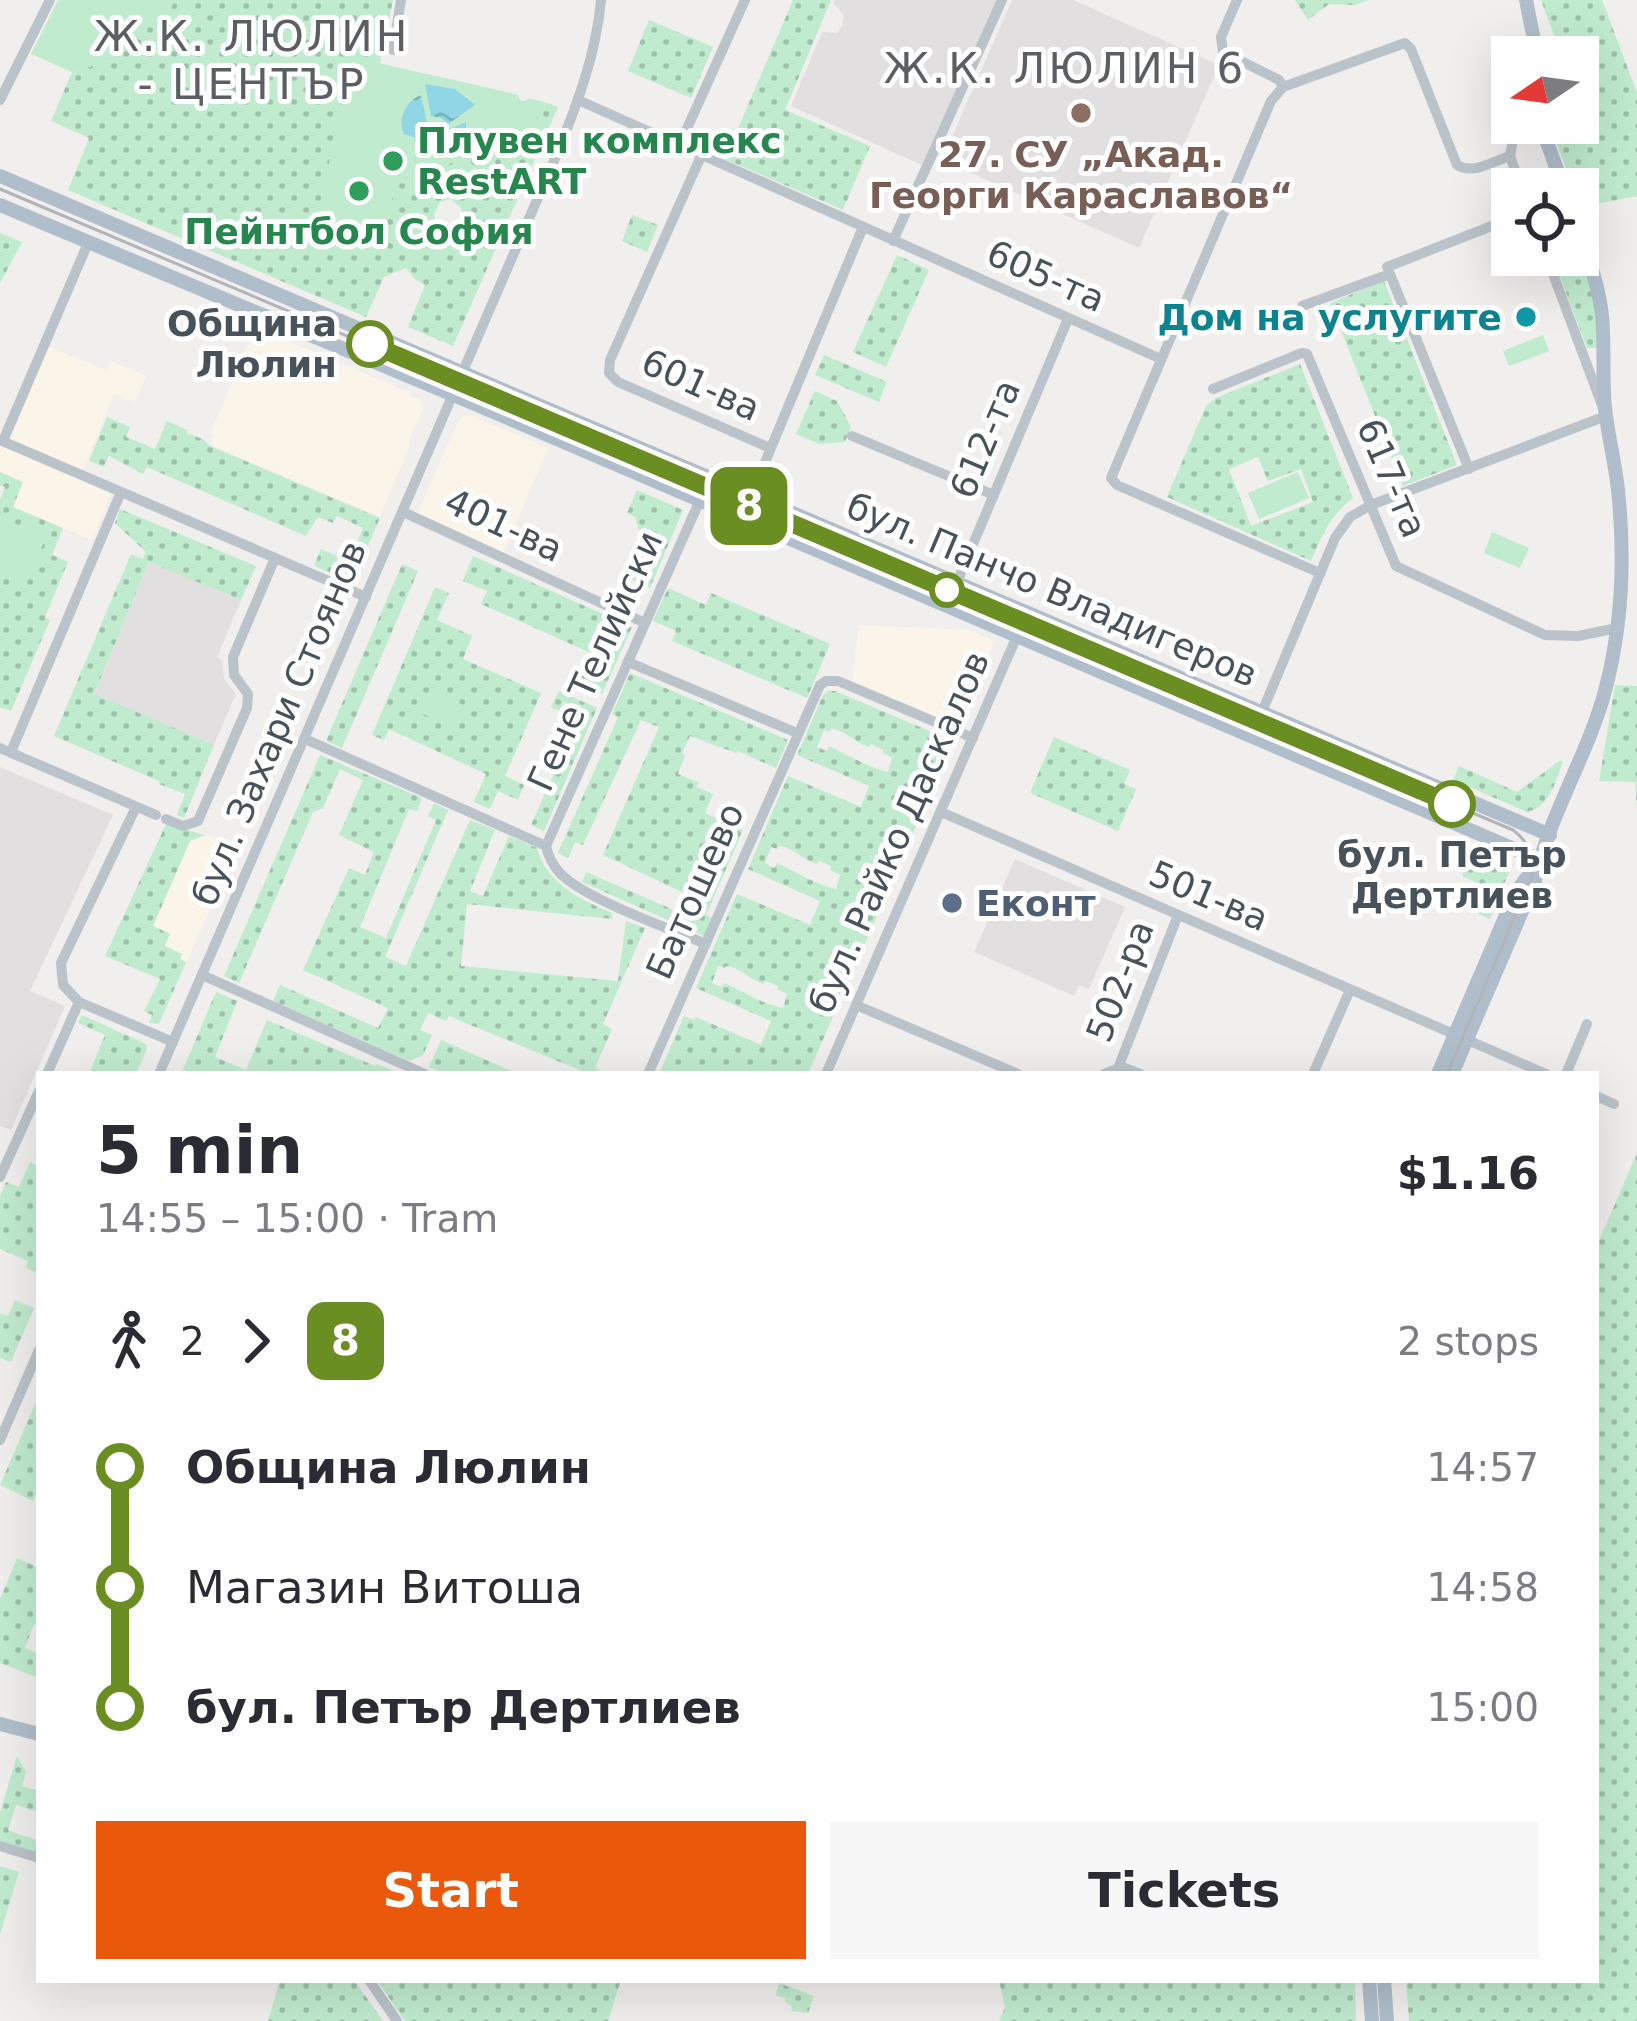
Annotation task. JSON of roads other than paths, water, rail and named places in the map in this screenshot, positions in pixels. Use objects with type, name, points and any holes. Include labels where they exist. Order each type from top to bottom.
[{"type":"main road","points":[[1526,0],[1533,36]]},
{"type":"main road","name":"бул. Панчо Владигеров","points":[[0,176],[1550,835]]},
{"type":"main road","name":"бул. Панчо Владигеров","points":[[0,206],[452,394],[1540,860]]},
{"type":"main road","points":[[1453,1071],[1460,1038],[1516,892],[1540,860],[1593,728],[1617,628],[1621,530],[1594,276]]},
{"type":"main road","points":[[1440,1071],[1460,1038]]},
{"type":"main road","points":[[0,1722],[33,1732]]},
{"type":"main road","points":[[1370,1983],[1372,2021]]},
{"type":"main road","points":[[1384,1983],[1388,2021]]},
{"type":"street","points":[[0,100],[50,0]]},
{"type":"street","points":[[393,50],[401,0]]},
{"type":"street","name":"бул. Захари Стоянов","points":[[160,1071],[578,100],[601,0]]},
{"type":"street","points":[[680,144],[745,0]]},
{"type":"street","points":[[893,241],[1002,0]]},
{"type":"street","points":[[1238,0],[1221,37],[1223,52],[1279,80],[1283,87]]},
{"type":"street","points":[[1320,572],[1112,481],[1111,475],[1270,101],[1283,87],[1405,43],[1457,165],[1468,170],[1510,156]]},
{"type":"street","name":"605-та","points":[[578,100],[1160,359]]},
{"type":"street","points":[[1512,144],[1514,168]]},
{"type":"street","name":"601-ва","points":[[702,154],[610,360],[609,373],[618,382],[770,448]]},
{"type":"street","points":[[1387,267],[1491,226]]},
{"type":"street","points":[[751,496],[863,227]]},
{"type":"street","points":[[88,243],[2,441],[366,598]]},
{"type":"street","points":[[1301,306],[1390,274],[1469,469]]},
{"type":"street","points":[[1262,712],[1335,538],[1350,517],[1606,416],[1554,276]]},
{"type":"street","name":"612-та","points":[[957,582],[1068,319]]},
{"type":"street","name":"617-та","points":[[1214,388],[1307,354],[1396,566],[1545,635],[1578,636],[1617,628]]},
{"type":"street","points":[[851,436],[994,495]]},
{"type":"street","points":[[121,492],[6,750],[166,820],[188,826],[201,816],[248,704],[248,694],[234,675],[233,657],[275,558]]},
{"type":"street","name":"Гене Телийски","points":[[546,846],[700,500]]},
{"type":"street","name":"401-ва","points":[[403,512],[645,623]]},
{"type":"street","name":"бул. Райко Даскалов","points":[[827,1071],[1027,613]]},
{"type":"street","points":[[628,662],[797,733]]},
{"type":"street","name":"Батошево","points":[[649,1071],[816,690],[826,681],[838,681],[973,738]]},
{"type":"street","points":[[305,739],[546,846],[559,872],[573,883],[706,944]]},
{"type":"street","points":[[136,807],[61,962],[60,974],[63,986],[79,1002],[173,1042]]},
{"type":"street","name":"501-ва","points":[[940,812],[1539,1071]]},
{"type":"street","name":"502-ра","points":[[1118,1068],[1178,915]]},
{"type":"street","points":[[202,975],[418,1071]]},
{"type":"street","points":[[1313,1071],[1350,990]]},
{"type":"street","points":[[48,1071],[79,1002]]},
{"type":"street","points":[[856,1005],[1011,1071]]},
{"type":"street","points":[[1566,1071],[1587,1024]]},
{"type":"street","points":[[983,1071],[987,1061]]},
{"type":"street","points":[[1111,1071],[1134,1071]]},
{"type":"street","points":[[1599,1097],[1614,1104]]},
{"type":"street","points":[[0,1178],[36,1098]]},
{"type":"street","points":[[0,1440],[36,1357]]},
{"type":"street","points":[[0,1846],[36,1857]]},
{"type":"street","points":[[371,1983],[397,2021]]},
{"type":"water","points":[[425,84],[455,89],[475,105],[448,124],[431,116]]},
{"type":"water","points":[[421,95],[428,128],[441,133],[466,122],[465,152],[448,146],[441,152],[422,153],[414,137],[404,134],[404,111]]},
{"type":"tram line","points":[[0,189],[1513,830],[1530,852],[1531,879],[1448,1071]]},
{"type":"tram line","name":"8","points":[[370,344],[1452,804]]},
{"type":"place","name":"27. СУ „Акад. Георги Караславов“","points":[[1081,113]]},
{"type":"place","name":"Плувен комплекс RestART","points":[[393,161]]},
{"type":"place","name":"Пейнтбол София","points":[[359,191]]},
{"type":"place","name":"Дом на услугите","points":[[1526,317]]},
{"type":"place","name":"Община Люлин","points":[[370,344]]},
{"type":"place","name":"бул. Петър Дертлиев","points":[[1452,804]]},
{"type":"place","name":"Еконт","points":[[952,903]]},
{"type":"district","name":"Ж.К. ЛЮЛИН - ЦЕНТЪР","points":[[252,60]]},
{"type":"district","name":"Ж.К. ЛЮЛИН 6","points":[[1065,68]]}]
